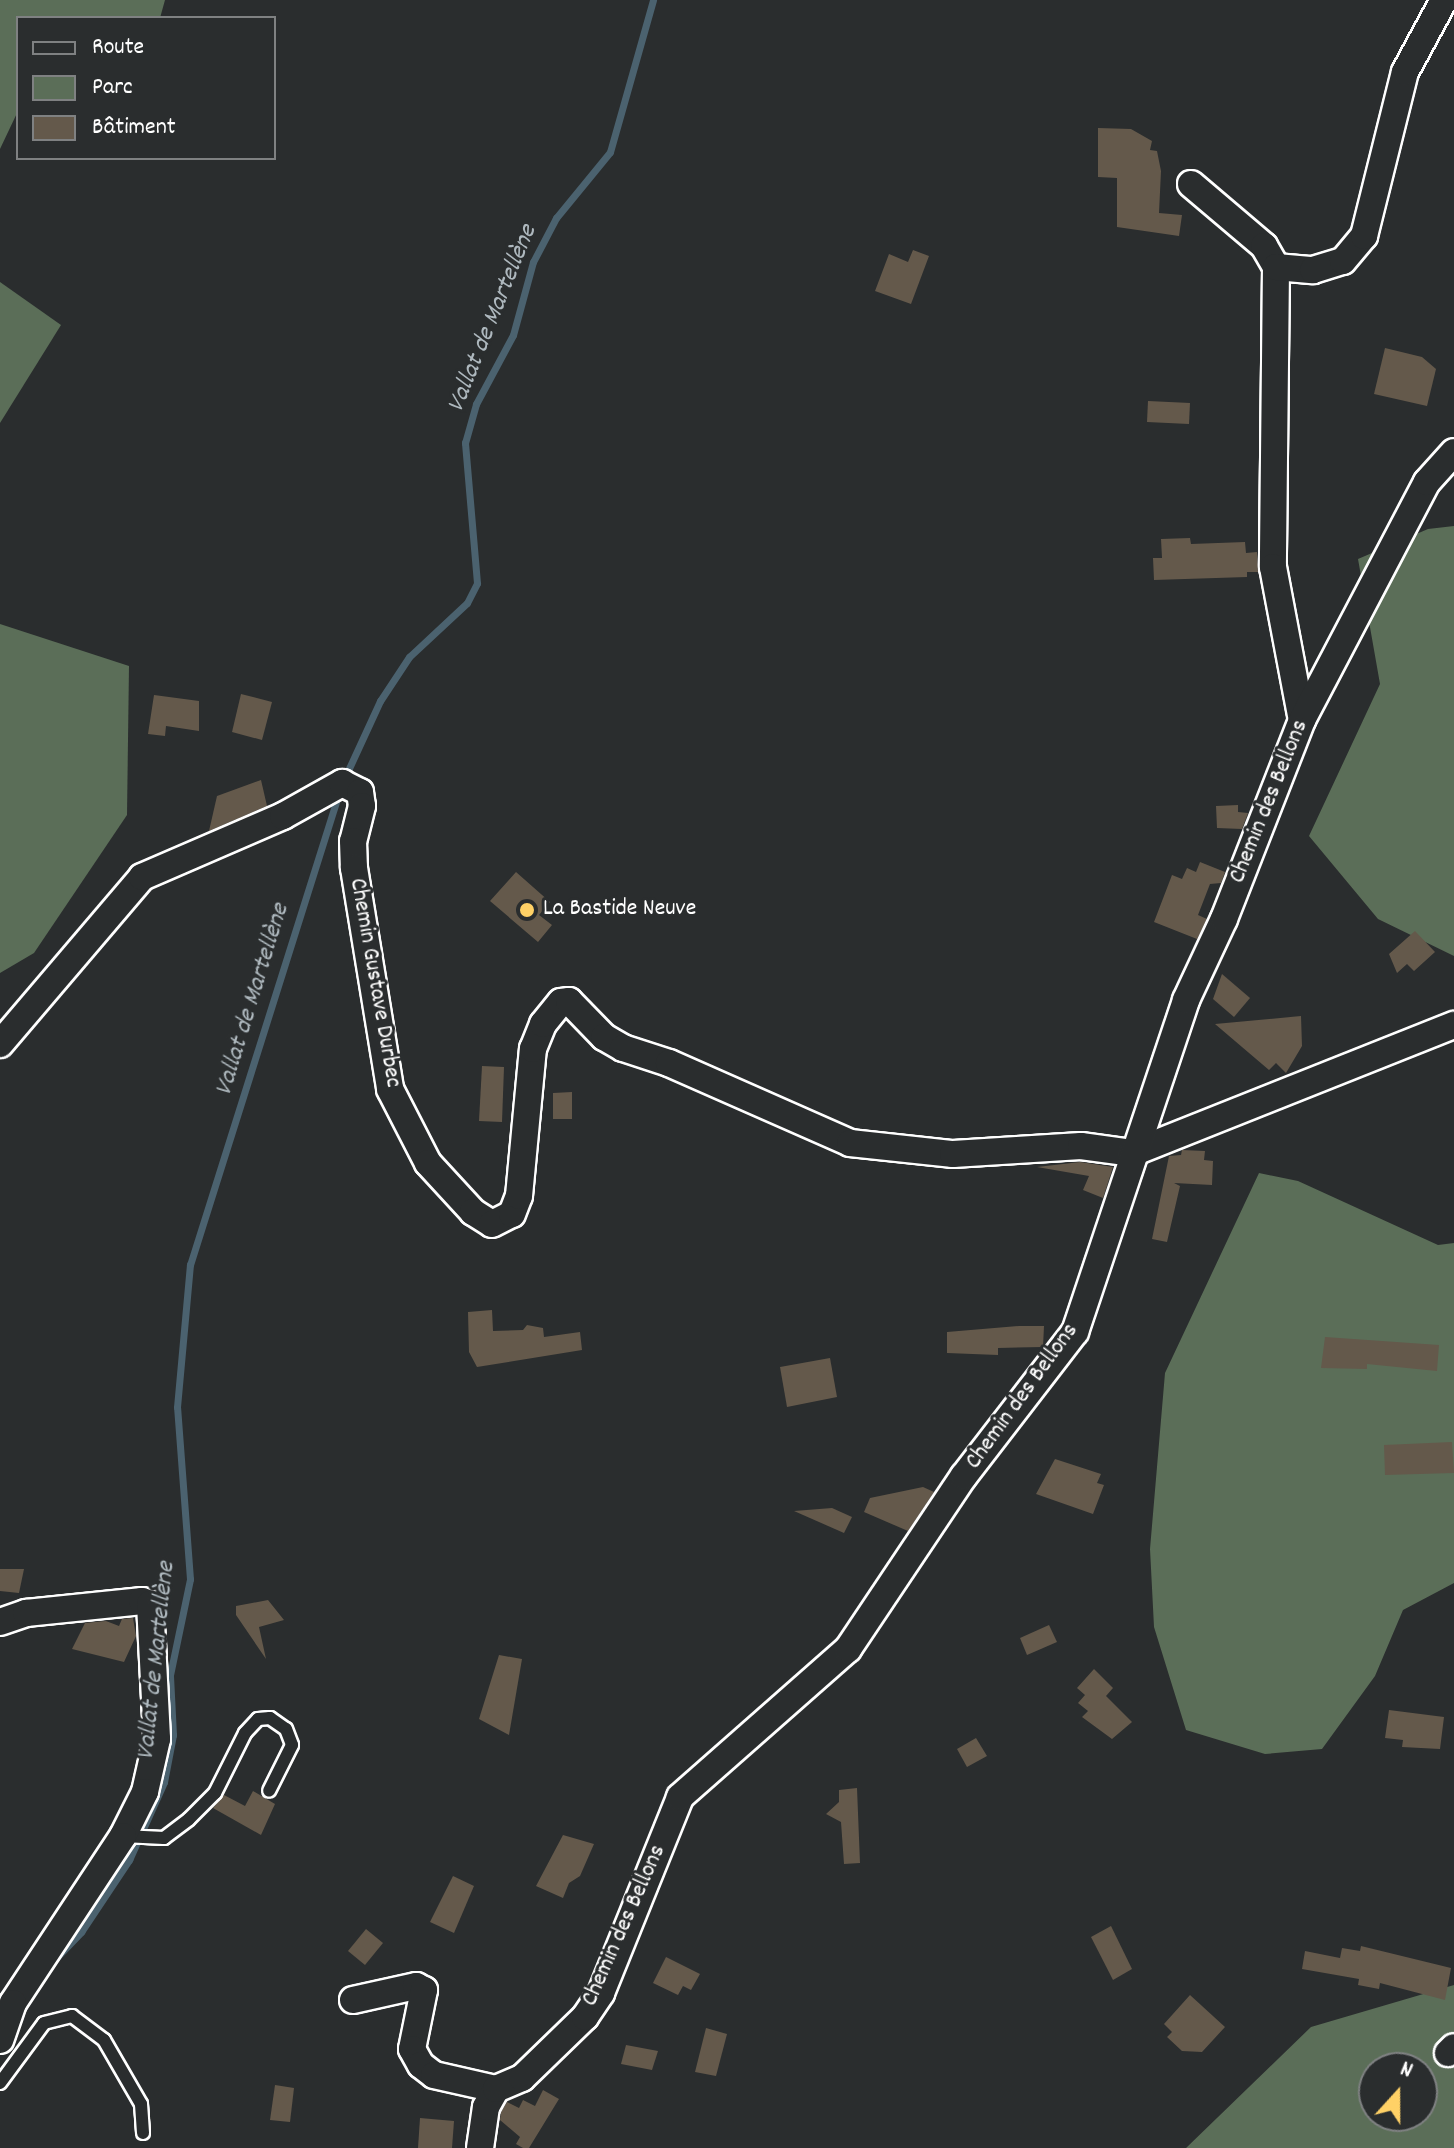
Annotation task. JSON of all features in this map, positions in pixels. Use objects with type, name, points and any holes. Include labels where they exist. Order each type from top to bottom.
[{"type":"street","points":[[1276,267],[1313,270],[1343,261],[1364,236],[1405,72],[1444,0]]},
{"type":"street","points":[[1191,184],[1264,246],[1276,267],[1273,567],[1302,720]]},
{"type":"street","name":"Chemin des Bellons","points":[[496,2089],[522,2078],[585,2017],[601,1993],[680,1797],[848,1649],[964,1476],[1075,1332],[1132,1153],[1186,1000],[1224,919],[1302,720],[1427,482],[1454,452]]},
{"type":"street","name":"Chemin Gustave Durbec","points":[[0,1044],[142,877],[283,816],[342,783],[360,792],[362,806],[353,841],[354,868],[390,1089],[428,1163],[473,1212],[492,1224],[512,1214],[519,1196],[533,1049],[543,1024],[561,1002],[569,1001],[604,1037],[623,1048],[669,1063],[850,1143],[953,1154],[1081,1146],[1132,1153]]},
{"type":"street","points":[[1132,1153],[1454,1025]]},
{"type":"street","points":[[0,1622],[26,1613],[142,1601],[150,1604],[157,1739],[134,1838],[18,1995],[0,2040]]},
{"type":"street","points":[[353,2000],[416,1986],[424,1990],[412,2049],[421,2065],[434,2075],[496,2089],[486,2107],[480,2148]]},
{"type":"lane","points":[[134,1838],[164,1838],[189,1819],[215,1793],[245,1733],[258,1719],[270,1718],[286,1729],[292,1745],[269,1791]]},
{"type":"lane","points":[[0,2083],[44,2023],[72,2016],[104,2040],[141,2104],[143,2133]]},
{"type":"green space","points":[[0,0],[165,0],[161,16],[16,16],[16,115],[0,149]]},
{"type":"green space","points":[[0,282],[61,325],[0,423]]},
{"type":"green space","points":[[1454,526],[1454,956],[1378,919],[1309,836],[1380,684],[1358,559],[1428,529]]},
{"type":"green space","points":[[0,624],[129,666],[127,815],[34,953],[0,973]]},
{"type":"green space","points":[[1259,1173],[1298,1181],[1438,1245],[1454,1243],[1454,1583],[1403,1610],[1375,1676],[1322,1749],[1265,1754],[1186,1730],[1154,1627],[1150,1549],[1165,1373]]},
{"type":"green space","points":[[1454,1985],[1454,2148],[1186,2148],[1311,2027]]},
{"type":"building","points":[[1098,128],[1131,129],[1152,141],[1150,150],[1157,151],[1161,171],[1159,213],[1182,215],[1179,236],[1117,227],[1117,178],[1098,177]]},
{"type":"building","points":[[913,250],[929,256],[911,304],[875,291],[889,254],[908,262]]},
{"type":"building","points":[[1385,348],[1422,357],[1436,369],[1427,406],[1374,394]]},
{"type":"building","points":[[1148,401],[1190,403],[1189,424],[1147,422]]},
{"type":"building","points":[[1190,538],[1191,544],[1245,542],[1246,553],[1257,552],[1258,572],[1247,572],[1247,577],[1154,580],[1153,558],[1162,558],[1161,539]]},
{"type":"building","points":[[241,694],[272,702],[262,740],[232,732]]},
{"type":"building","points":[[154,695],[199,701],[199,731],[166,726],[165,736],[148,734]]},
{"type":"building","points":[[261,780],[267,806],[209,831],[217,796]]},
{"type":"building","points":[[1238,805],[1238,812],[1248,813],[1242,829],[1217,828],[1216,806]]},
{"type":"building","points":[[1200,862],[1225,872],[1221,883],[1210,884],[1198,915],[1207,919],[1197,939],[1154,922],[1172,875],[1182,879],[1187,868],[1196,872]]},
{"type":"building","name":"La Bastide Neuve","points":[[516,872],[550,902],[539,915],[552,925],[538,942],[490,901]]},
{"type":"building","points":[[1415,931],[1435,952],[1414,971],[1407,964],[1397,973],[1389,954]]},
{"type":"building","points":[[1222,974],[1250,998],[1234,1017],[1213,999]]},
{"type":"building","points":[[1301,1016],[1302,1046],[1286,1073],[1276,1063],[1269,1070],[1215,1024]]},
{"type":"building","points":[[482,1066],[504,1067],[502,1122],[479,1121]]},
{"type":"building","points":[[572,1092],[572,1119],[553,1119],[553,1093]]},
{"type":"building","points":[[1182,1150],[1205,1151],[1204,1160],[1213,1161],[1212,1185],[1174,1183],[1180,1186],[1167,1242],[1152,1239],[1169,1156],[1181,1155]]},
{"type":"building","points":[[1080,1162],[1113,1167],[1103,1198],[1083,1190],[1089,1176],[1037,1167]]},
{"type":"building","points":[[492,1310],[493,1331],[523,1330],[527,1325],[543,1328],[544,1337],[580,1332],[582,1350],[477,1367],[469,1352],[468,1312]]},
{"type":"building","points":[[1044,1326],[1043,1347],[998,1348],[998,1355],[947,1353],[947,1332]]},
{"type":"building","points":[[1325,1337],[1439,1345],[1437,1371],[1367,1364],[1367,1369],[1321,1368]]},
{"type":"building","points":[[830,1358],[837,1397],[787,1407],[780,1367]]},
{"type":"building","points":[[1452,1442],[1454,1473],[1385,1475],[1384,1445]]},
{"type":"building","points":[[1055,1459],[1101,1474],[1097,1483],[1104,1485],[1093,1514],[1036,1494]]},
{"type":"building","points":[[923,1487],[934,1492],[908,1531],[864,1512],[870,1498]]},
{"type":"building","points":[[832,1508],[852,1517],[844,1533],[794,1511]]},
{"type":"building","points":[[0,1569],[24,1569],[19,1593],[0,1591]]},
{"type":"building","points":[[268,1600],[284,1620],[259,1627],[266,1659],[236,1615],[236,1606]]},
{"type":"building","points":[[133,1618],[136,1636],[124,1662],[72,1649],[85,1623],[106,1621],[119,1626],[122,1619]]},
{"type":"building","points":[[1049,1625],[1057,1642],[1027,1655],[1020,1638]]},
{"type":"building","points":[[499,1655],[522,1659],[509,1735],[479,1719]]},
{"type":"building","points":[[1094,1669],[1113,1688],[1106,1696],[1132,1722],[1112,1739],[1082,1717],[1088,1711],[1078,1703],[1085,1695],[1077,1688]]},
{"type":"building","points":[[1389,1710],[1444,1717],[1440,1749],[1402,1747],[1403,1740],[1385,1738]]},
{"type":"building","points":[[976,1738],[987,1756],[967,1767],[957,1749]]},
{"type":"building","points":[[857,1788],[860,1863],[844,1864],[841,1822],[826,1814],[839,1802],[839,1790]]},
{"type":"building","points":[[253,1791],[275,1804],[261,1835],[213,1808],[224,1795],[245,1806]]},
{"type":"building","points":[[563,1835],[594,1844],[580,1876],[569,1883],[563,1898],[536,1886]]},
{"type":"building","points":[[453,1876],[474,1886],[454,1933],[430,1922]]},
{"type":"building","points":[[1111,1926],[1132,1969],[1113,1980],[1091,1937]]},
{"type":"building","points":[[366,1929],[383,1943],[365,1965],[348,1951]]},
{"type":"building","points":[[1361,1946],[1451,1968],[1445,2000],[1380,1983],[1379,1989],[1358,1985],[1359,1979],[1302,1969],[1305,1951],[1340,1958],[1342,1948],[1360,1951]]},
{"type":"building","points":[[666,1957],[700,1974],[691,1990],[683,1986],[678,1995],[653,1983]]},
{"type":"building","points":[[1190,1995],[1225,2027],[1202,2052],[1182,2051],[1167,2037],[1172,2032],[1164,2024]]},
{"type":"building","points":[[706,2028],[727,2034],[716,2076],[695,2072]]},
{"type":"building","points":[[626,2045],[658,2051],[652,2070],[621,2064]]},
{"type":"building","points":[[275,2085],[294,2088],[290,2122],[270,2120]]},
{"type":"building","points":[[543,2090],[559,2099],[529,2148],[523,2148],[516,2144],[520,2137],[500,2120],[501,2112],[507,2102],[519,2108],[523,2100],[535,2106]]},
{"type":"building","points":[[420,2118],[454,2121],[452,2148],[418,2148]]},
{"type":"waterway","name":"Vallat de Martellène","points":[[345,777],[380,701],[409,657],[467,603],[477,583],[465,443],[476,404],[513,335],[533,262],[556,218],[610,152],[653,0]]},
{"type":"waterway","name":"Vallat de Martellène","points":[[57,1957],[81,1932],[129,1860],[164,1782],[173,1735],[170,1675],[190,1579],[177,1407],[190,1265],[339,792]]},
{"type":"place","name":"La Bastide Neuve","points":[[527,910]]}]
